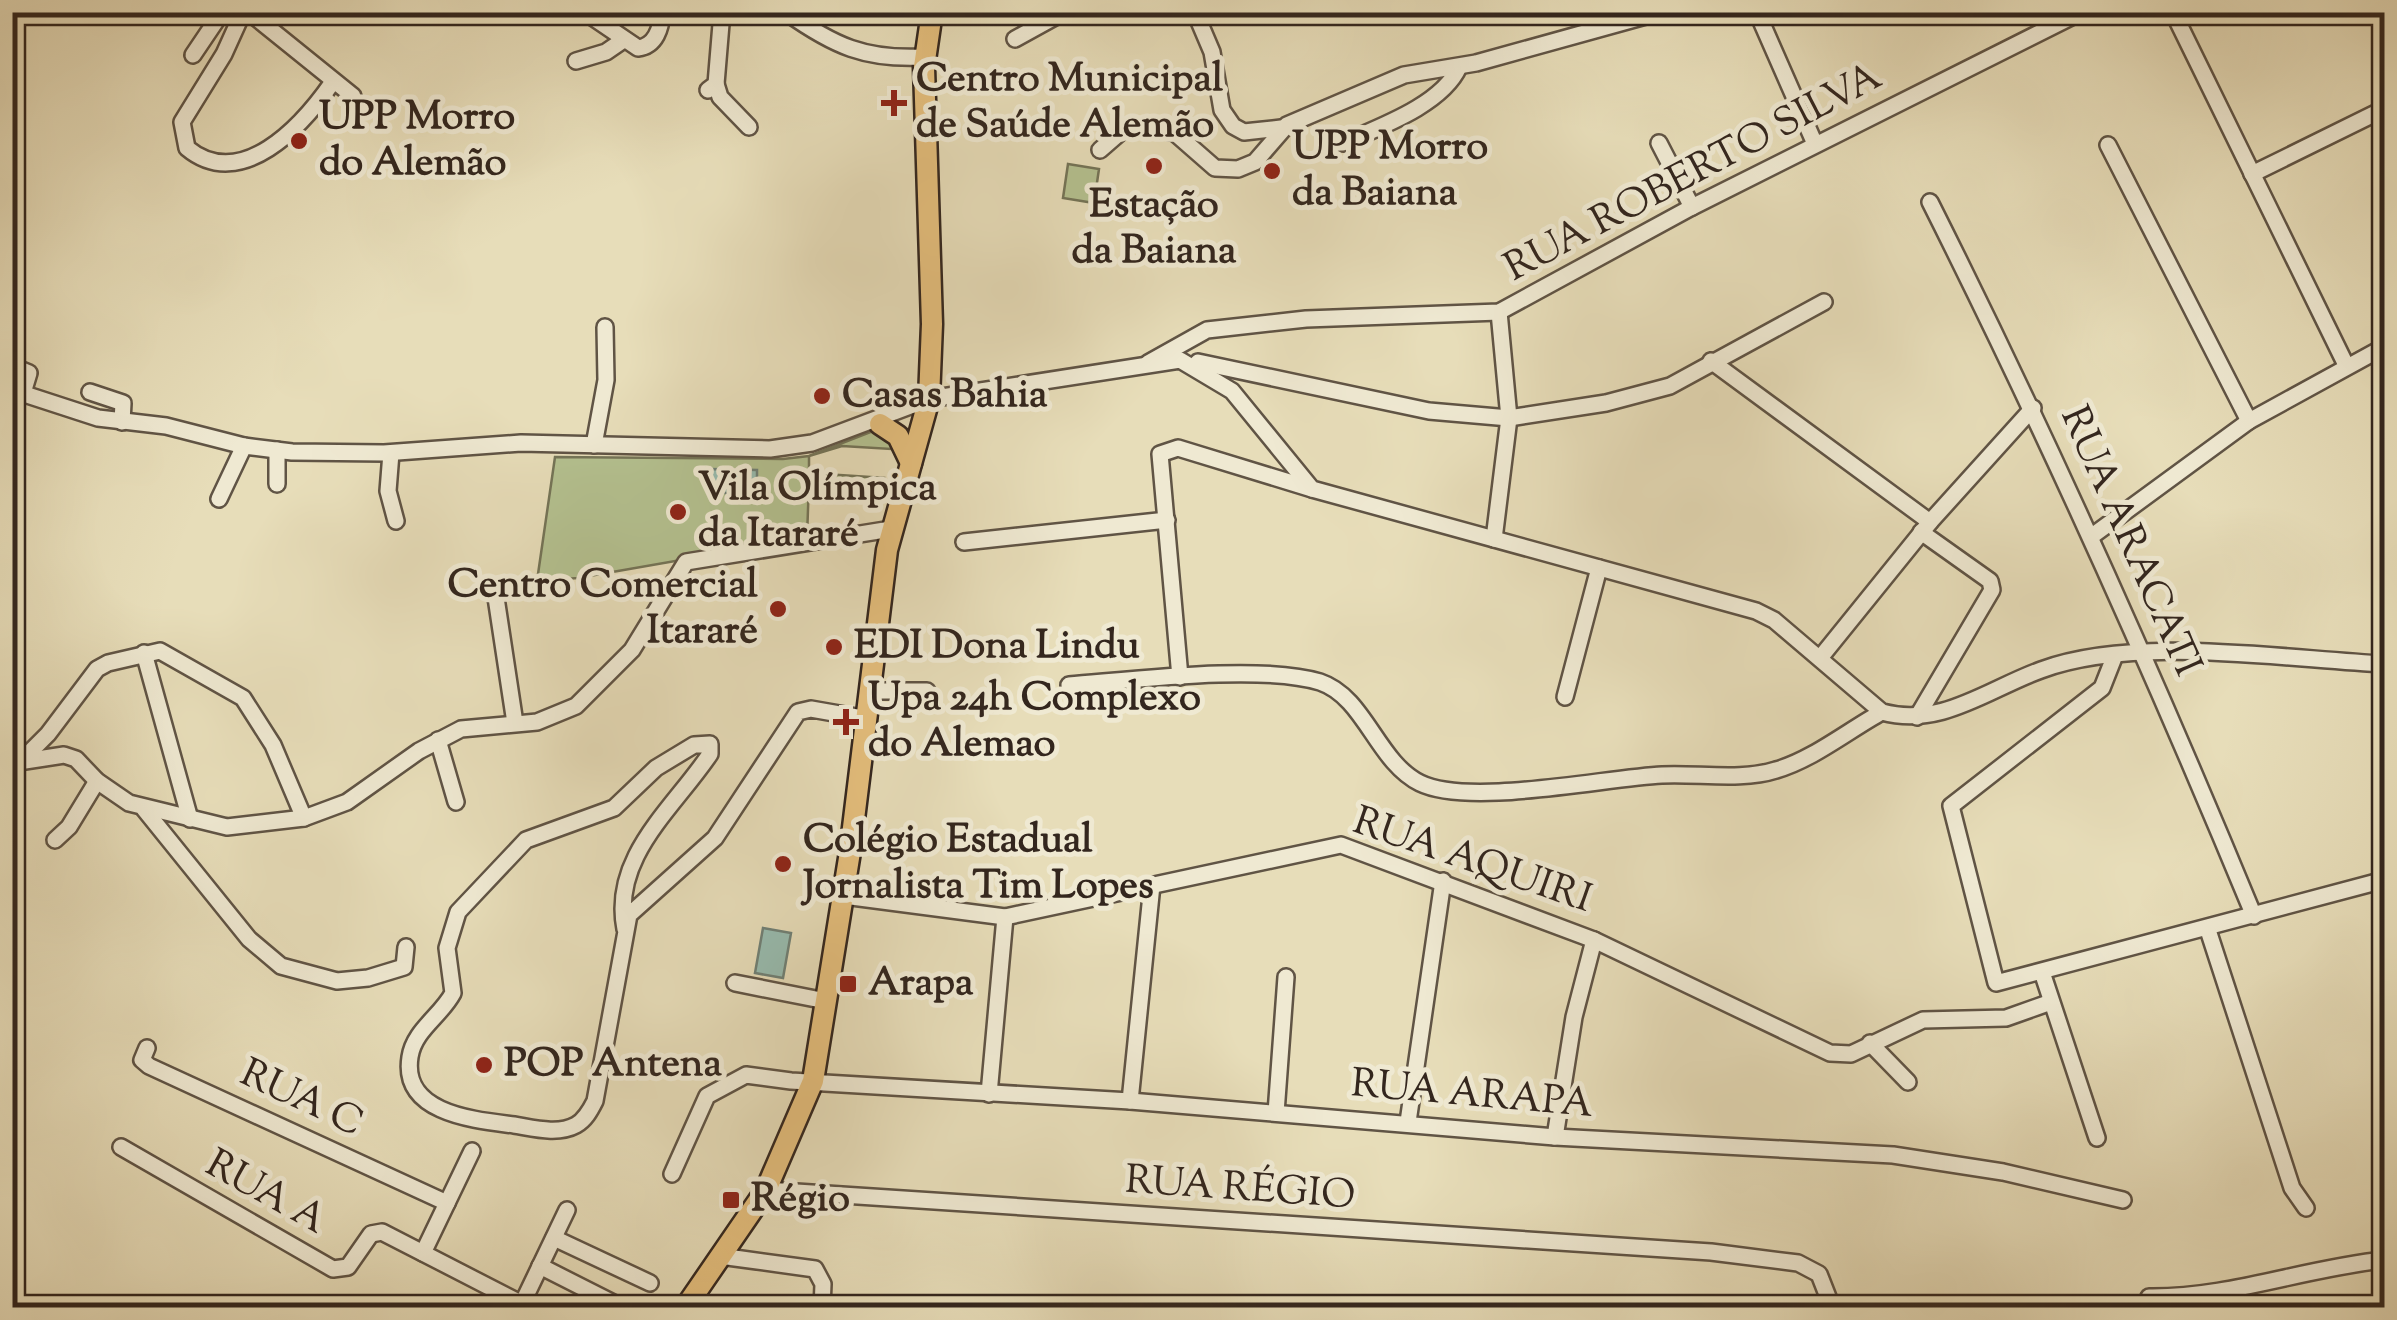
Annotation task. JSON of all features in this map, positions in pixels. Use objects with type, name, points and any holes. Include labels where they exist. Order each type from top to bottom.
[{"type":"main road","points":[[686,1308],[766,1190],[813,1080],[844,896],[892,529],[935,402],[924,57],[932,12]]},
{"type":"main road","points":[[871,423],[898,436],[911,464]]},
{"type":"street","points":[[194,54],[222,12]]},
{"type":"street","points":[[332,83],[304,118],[255,158],[224,164],[198,158],[183,140],[182,122],[246,12],[352,96]]},
{"type":"street","points":[[585,12],[622,41],[647,47],[657,36],[662,12]]},
{"type":"street","points":[[722,12],[712,87],[749,127]]},
{"type":"street","points":[[786,12],[860,54],[924,57]]},
{"type":"street","points":[[1195,12],[1212,52],[1226,116],[1244,132],[1281,128],[1404,75],[1459,66],[1660,12]]},
{"type":"street","points":[[1757,12],[1815,144]]},
{"type":"street","name":"RUA ROBERTO SILVA","points":[[1148,363],[1207,330],[1306,319],[1499,312],[1692,206],[2081,12]]},
{"type":"street","points":[[2174,12],[2346,365]]},
{"type":"street","points":[[1015,40],[1058,21]]},
{"type":"street","points":[[576,61],[606,52],[622,41]]},
{"type":"street","points":[[1342,143],[1430,97],[1453,80],[1459,66]]},
{"type":"street","points":[[2252,174],[2384,109]]},
{"type":"street","points":[[1100,150],[1123,130],[1151,127],[1174,134],[1214,168],[1238,169],[1255,162],[1281,128]]},
{"type":"street","points":[[1659,143],[1692,206]]},
{"type":"street","points":[[2108,145],[2249,421]]},
{"type":"street","name":"RUA ARACATI","points":[[1930,202],[2033,408],[2145,651],[2254,916]]},
{"type":"street","points":[[12,366],[29,373],[18,392],[85,415],[166,426],[244,446],[278,450],[391,453],[481,444],[792,447],[935,402],[1180,360],[1429,411],[1509,418],[1647,393],[1680,381],[1824,302]]},
{"type":"street","points":[[1494,539],[1509,418],[1499,312]]},
{"type":"street","points":[[594,445],[606,380],[605,327]]},
{"type":"street","points":[[2092,536],[2249,421],[2384,347]]},
{"type":"street","points":[[1180,360],[1232,391],[1312,489]]},
{"type":"street","points":[[1711,361],[1990,581],[1992,590],[1917,718]]},
{"type":"street","points":[[90,392],[122,403],[122,422]]},
{"type":"street","points":[[1820,658],[1926,527],[2033,408]]},
{"type":"street","points":[[219,500],[244,446]]},
{"type":"street","points":[[1180,677],[1160,454],[1178,448],[1765,615],[1882,712],[1917,718],[1982,697],[2044,668],[2145,651],[2384,664]]},
{"type":"street","points":[[277,484],[278,450]]},
{"type":"street","points":[[391,453],[388,491],[396,520]]},
{"type":"street","points":[[964,542],[1167,520]]},
{"type":"street","points":[[144,810],[228,827],[304,818],[347,802],[438,740],[474,726],[536,722],[564,712],[607,679],[632,650],[686,562],[892,529]]},
{"type":"street","points":[[1565,697],[1598,568]]},
{"type":"street","points":[[495,591],[514,722]]},
{"type":"street","points":[[15,763],[48,734],[97,670],[144,654],[166,653],[244,698],[273,745],[304,818]]},
{"type":"street","points":[[144,654],[190,820]]},
{"type":"street","points":[[2116,655],[2102,688],[1951,806],[1994,981],[2000,985],[2384,880]]},
{"type":"street","points":[[1070,685],[1263,676],[1321,682],[1344,698],[1407,774],[1436,788],[1459,790],[1539,788],[1645,776],[1764,773],[1786,766],[1882,712]]},
{"type":"street","points":[[871,690],[927,691]]},
{"type":"street","points":[[625,929],[622,894],[633,859],[717,744],[694,745],[656,768],[614,808],[532,836],[485,888],[462,905],[447,948],[453,993],[412,1049],[409,1067],[417,1090],[440,1109],[474,1120],[558,1130],[580,1123],[595,1102],[625,929],[636,904],[715,838],[791,718],[811,709],[868,719]]},
{"type":"street","points":[[438,740],[456,802]]},
{"type":"street","points":[[15,763],[64,755],[76,759],[96,780],[144,810],[250,939],[281,966],[321,979],[368,978],[404,967],[406,947]]},
{"type":"street","points":[[56,840],[96,780]]},
{"type":"street","name":"RUA AQUIRI","points":[[844,896],[1005,917],[1328,845],[1354,847],[1594,940],[1818,1049],[1851,1054],[1923,1020],[2006,1018],[2050,1002]]},
{"type":"street","points":[[1408,1122],[1443,881]]},
{"type":"street","points":[[1130,1102],[1152,885]]},
{"type":"street","points":[[989,1094],[1005,917]]},
{"type":"street","points":[[2208,930],[2292,1188],[2306,1208]]},
{"type":"street","points":[[1556,1138],[1574,1018],[1594,940]]},
{"type":"street","points":[[2042,972],[2096,1138]]},
{"type":"street","points":[[1276,1114],[1286,976]]},
{"type":"street","points":[[735,983],[826,1001]]},
{"type":"street","points":[[1870,1044],[1908,1082]]},
{"type":"street","name":"RUA C","points":[[147,1048],[142,1060],[149,1066],[447,1203]]},
{"type":"street","name":"RUA ARAPA","points":[[672,1174],[703,1102],[716,1088],[751,1074],[1408,1122],[1556,1138],[1893,1154],[2003,1172],[2122,1200]]},
{"type":"street","name":"RUA A","points":[[121,1146],[152,1168],[333,1269],[348,1267],[377,1232],[526,1306]]},
{"type":"street","points":[[423,1253],[472,1151]]},
{"type":"street","name":"RUA RÉGIO","points":[[766,1190],[1711,1252],[1798,1263],[1820,1274],[1828,1297]]},
{"type":"street","points":[[526,1306],[567,1210]]},
{"type":"street","points":[[554,1238],[650,1283]]},
{"type":"street","points":[[720,1256],[815,1269],[823,1284],[822,1308]]},
{"type":"street","points":[[2149,1297],[2226,1290],[2281,1276],[2384,1260]]},
{"type":"street","points":[[540,1266],[623,1308]]},
{"type":"street","points":[[1388,1308],[1456,1308]]},
{"type":"green space","points":[[1068,164],[1099,169],[1094,203],[1063,198]]},
{"type":"green space","points":[[873,431],[892,441],[891,449],[842,446],[809,456]]},
{"type":"green space","name":"Vila Olímpica da Itararé","points":[[809,456],[809,473],[884,478],[882,486],[809,481],[807,538],[578,578],[537,581],[555,457]]},
{"type":"water","points":[[710,469],[757,470],[757,493],[709,493]]},
{"type":"water","points":[[763,928],[791,933],[783,978],[755,973]]},
{"type":"place","name":"Centro Municipal de Saúde Alemão","points":[[894,103]]},
{"type":"place","name":"UPP Morro do Alemão","points":[[299,141]]},
{"type":"place","name":"Estação da Baiana","points":[[1154,166]]},
{"type":"place","name":"UPP Morro da Baiana","points":[[1272,171]]},
{"type":"place","name":"Casas Bahia","points":[[822,396]]},
{"type":"place","name":"Vila Olímpica da Itararé","points":[[678,512]]},
{"type":"place","name":"Centro Comercial Itararé","points":[[778,609]]},
{"type":"place","name":"EDI Dona Lindu","points":[[834,647]]},
{"type":"place","name":"Upa 24h Complexo do Alemao","points":[[846,722]]},
{"type":"place","name":"Colégio Estadual Jornalista Tim Lopes","points":[[783,864]]},
{"type":"place","name":"Arapa","points":[[848,984]]},
{"type":"place","name":"POP Antena","points":[[484,1065]]},
{"type":"place","name":"Régio","points":[[731,1200]]}]
